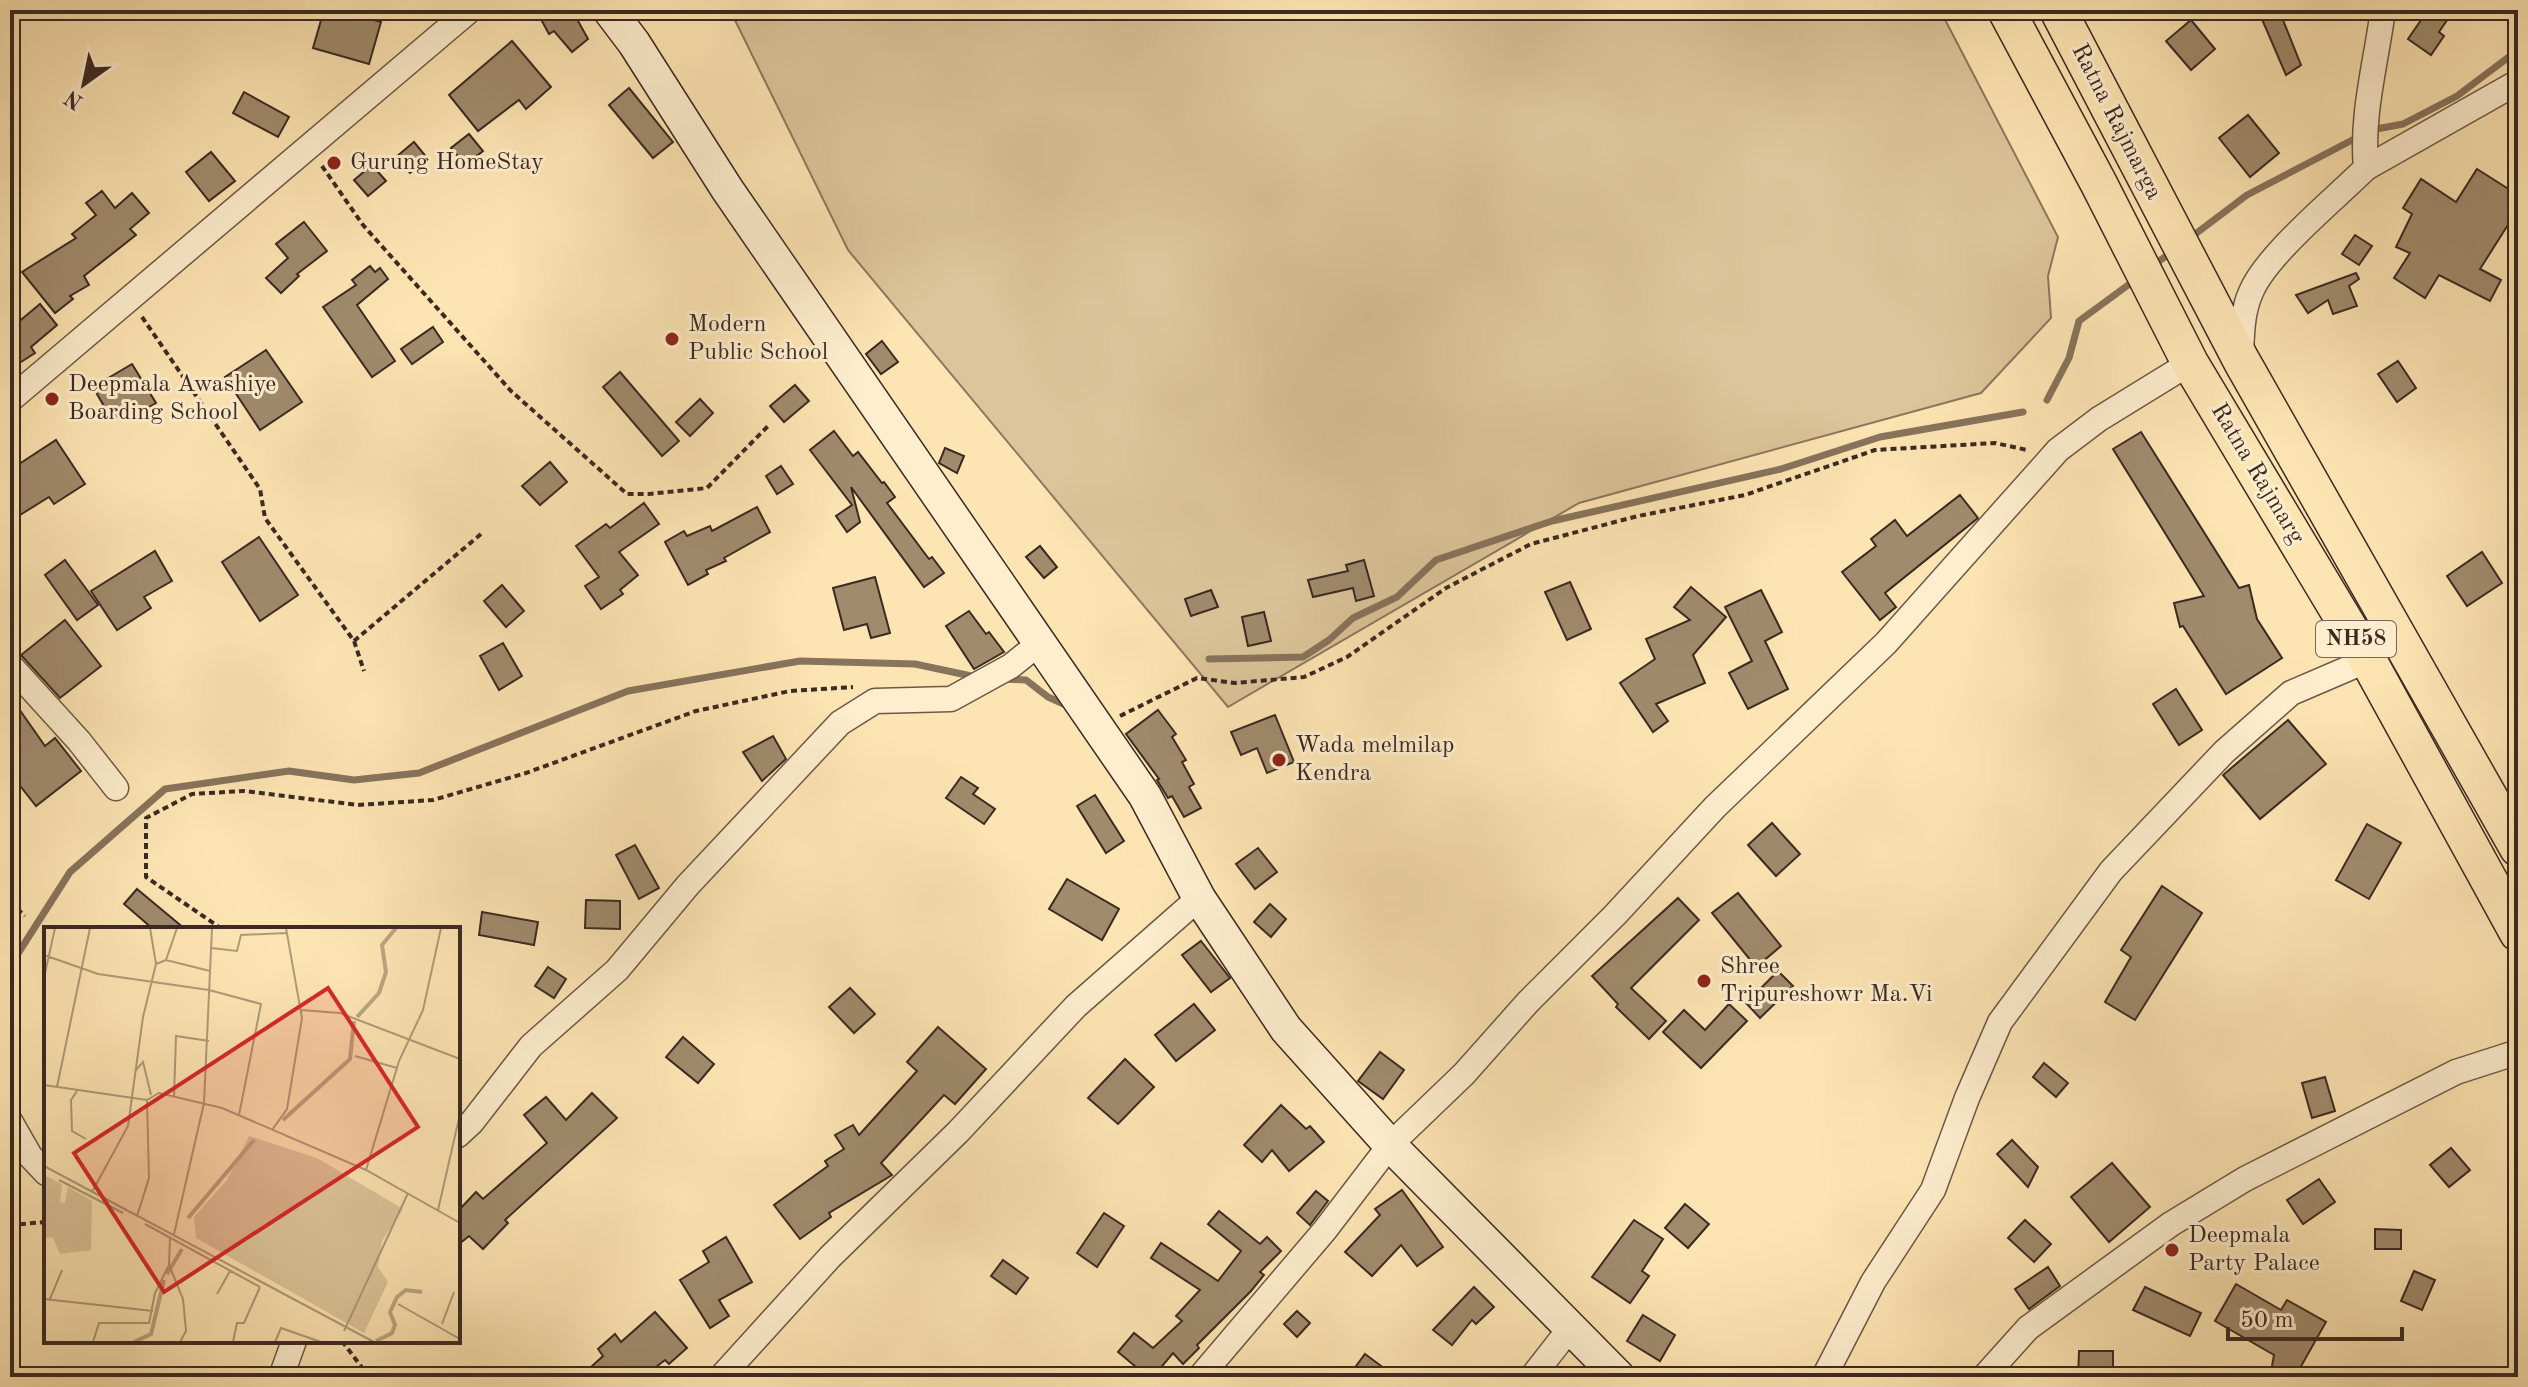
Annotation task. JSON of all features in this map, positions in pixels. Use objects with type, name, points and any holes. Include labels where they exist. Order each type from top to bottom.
[{"type":"main road","points":[[609,10],[634,43],[727,189],[1145,796],[1199,898],[1286,1029],[1390,1145],[1619,1377]]},
{"type":"main road","name":"Ratna Rajmarg","points":[[2006,10],[2187,357],[2368,660],[2518,933]]},
{"type":"main road","name":"Ratna Rajmarga","points":[[2058,10],[2174,234]]},
{"type":"main road","name":"Ratna Rajmarg","points":[[2174,234],[2241,360],[2518,848]]},
{"type":"street","points":[[10,400],[470,10]]},
{"type":"street","points":[[2366,168],[2365,118],[2383,10]]},
{"type":"street","points":[[2241,360],[2243,322],[2251,291],[2276,256],[2366,168],[2518,82]]},
{"type":"street","points":[[1200,1377],[1325,1230],[1390,1145],[1464,1074],[1528,1002],[1615,915],[1715,807],[1886,643],[2058,450],[2187,357]]},
{"type":"street","points":[[460,1133],[531,1046],[617,970],[688,885],[840,723],[875,701],[951,699],[1011,666],[1041,642]]},
{"type":"street","points":[[1824,1377],[1873,1282],[1933,1190],[1967,1098],[2000,1022],[2111,871],[2224,752],[2291,693],[2368,660]]},
{"type":"street","points":[[10,665],[79,741],[116,788]]},
{"type":"street","points":[[721,1377],[830,1257],[958,1132],[1076,1006],[1199,898]]},
{"type":"street","points":[[1984,1377],[2028,1328],[2183,1216],[2245,1179],[2456,1072],[2518,1052]]},
{"type":"street","points":[[10,1121],[38,1164]]},
{"type":"street","points":[[1532,1377],[1571,1327]]},
{"type":"path","points":[[309,148],[363,225],[511,391],[627,494],[707,488],[769,425]]},
{"type":"path","points":[[130,298],[260,489],[265,518],[354,641],[364,671]]},
{"type":"path","points":[[1097,727],[1197,678],[1235,683],[1304,677],[1347,657],[1446,588],[1531,544],[1638,516],[1745,495],[1875,450],[1995,443],[2034,452]]},
{"type":"path","points":[[354,641],[481,534]]},
{"type":"path","points":[[219,927],[146,877],[146,818],[192,794],[244,791],[358,805],[433,800],[526,773],[696,711],[790,691],[861,687]]},
{"type":"path","points":[[10,902],[25,916]]},
{"type":"path","points":[[10,1209],[16,1170],[38,1164]]},
{"type":"path","points":[[10,1225],[44,1222]]},
{"type":"path","points":[[344,1343],[369,1377]]},
{"type":"shaded area","points":[[730,10],[1940,10],[2058,237],[2048,276],[2051,318],[1981,393],[1579,503],[1228,707],[848,250]]},
{"type":"building","points":[[324,10],[338,10],[381,22],[369,64],[313,48]]},
{"type":"building","points":[[536,10],[572,10],[588,39],[572,52],[554,31],[549,34]]},
{"type":"building","points":[[2258,10],[2279,10],[2301,65],[2286,75]]},
{"type":"building","points":[[2428,10],[2454,10],[2439,32],[2444,36],[2431,55],[2408,39]]},
{"type":"building","points":[[2191,20],[2215,49],[2191,70],[2166,41]]},
{"type":"building","points":[[512,41],[551,87],[526,109],[519,100],[478,131],[449,95]]},
{"type":"building","points":[[629,88],[673,142],[653,158],[609,105]]},
{"type":"building","points":[[244,92],[289,117],[278,137],[233,113]]},
{"type":"building","points":[[2248,115],[2279,153],[2250,177],[2219,138]]},
{"type":"building","points":[[469,134],[483,151],[465,165],[451,148]]},
{"type":"building","points":[[414,142],[428,159],[410,173],[396,157]]},
{"type":"building","points":[[211,152],[235,181],[209,201],[186,172]]},
{"type":"building","points":[[372,165],[386,181],[368,196],[354,180]]},
{"type":"building","points":[[2477,169],[2518,195],[2518,224],[2511,220],[2480,269],[2501,280],[2490,301],[2439,275],[2425,298],[2394,278],[2410,253],[2396,247],[2412,214],[2403,208],[2421,179],[2456,202]]},
{"type":"building","points":[[102,191],[115,208],[132,193],[149,213],[130,229],[136,235],[84,276],[89,285],[70,296],[73,299],[55,313],[22,272],[76,238],[72,234],[96,215],[86,203]]},
{"type":"building","points":[[304,222],[327,251],[297,274],[299,276],[281,293],[266,278],[288,258],[276,244]]},
{"type":"building","points":[[2355,235],[2372,246],[2359,265],[2342,254]]},
{"type":"building","points":[[370,266],[375,272],[380,268],[388,279],[357,305],[395,361],[372,377],[323,307],[356,285],[352,280]]},
{"type":"building","points":[[2356,273],[2359,279],[2349,286],[2357,306],[2333,314],[2328,300],[2308,313],[2296,295]]},
{"type":"building","points":[[40,304],[57,325],[31,347],[35,353],[10,369],[10,329]]},
{"type":"building","points":[[433,327],[443,342],[412,364],[401,349]]},
{"type":"building","points":[[882,341],[898,362],[881,374],[866,354]]},
{"type":"building","points":[[266,350],[302,402],[260,430],[225,377]]},
{"type":"building","points":[[2398,361],[2416,388],[2397,402],[2378,374]]},
{"type":"building","points":[[132,364],[156,403],[131,418],[127,411],[112,420],[93,387]]},
{"type":"building","points":[[620,372],[679,441],[662,456],[603,387]]},
{"type":"building","points":[[795,385],[809,401],[784,422],[770,406]]},
{"type":"building","points":[[700,399],[713,413],[690,436],[676,422]]},
{"type":"building","points":[[834,431],[853,456],[858,452],[884,482],[895,497],[887,503],[929,559],[932,557],[944,573],[924,587],[851,487],[860,522],[847,532],[836,516],[852,505],[810,450]]},
{"type":"building","points":[[2141,432],[2239,588],[2249,585],[2257,619],[2282,658],[2226,694],[2183,626],[2180,627],[2174,603],[2204,596],[2113,449]]},
{"type":"building","points":[[56,440],[85,484],[54,504],[49,497],[20,515],[10,500],[10,470]]},
{"type":"building","points":[[945,448],[964,456],[957,473],[939,463]]},
{"type":"building","points":[[550,462],[567,482],[540,505],[522,486]]},
{"type":"building","points":[[781,466],[793,484],[777,494],[766,476]]},
{"type":"building","points":[[1960,495],[1978,518],[1885,593],[1896,607],[1880,620],[1842,572],[1876,546],[1871,539],[1895,520],[1907,536]]},
{"type":"building","points":[[644,503],[659,524],[619,552],[638,575],[620,590],[623,594],[601,609],[585,586],[599,577],[576,546],[606,524],[610,528]]},
{"type":"building","points":[[757,507],[770,532],[724,558],[726,561],[706,570],[708,574],[688,585],[665,542],[684,531],[687,536],[710,526],[712,531]]},
{"type":"building","points":[[259,537],[298,595],[260,621],[222,562]]},
{"type":"building","points":[[1040,546],[1057,567],[1044,578],[1026,557]]},
{"type":"building","points":[[155,551],[172,581],[144,597],[151,608],[117,630],[91,591]]},
{"type":"building","points":[[2482,552],[2502,583],[2467,606],[2447,576]]},
{"type":"building","points":[[65,560],[98,605],[77,620],[45,575]]},
{"type":"building","points":[[1364,560],[1374,596],[1356,601],[1353,588],[1313,597],[1308,580],[1348,571],[1346,565]]},
{"type":"building","points":[[875,577],[890,633],[871,638],[867,624],[844,630],[833,588]]},
{"type":"building","points":[[1570,582],[1591,629],[1567,640],[1545,592]]},
{"type":"building","points":[[502,585],[524,611],[506,627],[484,601]]},
{"type":"building","points":[[1691,587],[1726,617],[1693,655],[1705,683],[1656,704],[1668,721],[1653,732],[1620,683],[1655,659],[1646,639],[1690,620],[1674,607]]},
{"type":"building","points":[[1211,590],[1218,607],[1191,616],[1185,599]]},
{"type":"building","points":[[1761,590],[1782,632],[1765,641],[1788,689],[1748,709],[1729,673],[1752,661],[1725,607]]},
{"type":"building","points":[[969,611],[1004,652],[974,669],[946,626]]},
{"type":"building","points":[[1264,612],[1271,641],[1248,646],[1242,617]]},
{"type":"building","points":[[65,620],[101,666],[60,698],[21,655]]},
{"type":"building","points":[[503,643],[522,676],[499,690],[480,656]]},
{"type":"building","points":[[2176,689],[2202,730],[2179,745],[2153,704]]},
{"type":"building","points":[[10,696],[45,746],[55,738],[81,771],[36,806],[10,773]]},
{"type":"building","points":[[1158,710],[1176,734],[1172,737],[1186,760],[1182,762],[1194,784],[1189,787],[1201,808],[1184,817],[1126,734]]},
{"type":"building","points":[[1275,715],[1294,762],[1267,773],[1257,748],[1241,755],[1231,732]]},
{"type":"building","points":[[2288,720],[2326,764],[2260,819],[2223,775]]},
{"type":"building","points":[[773,736],[786,759],[762,781],[743,752]]},
{"type":"building","points":[[961,777],[978,788],[973,794],[995,809],[984,824],[946,798]]},
{"type":"building","points":[[1095,795],[1124,841],[1106,853],[1077,806]]},
{"type":"building","points":[[1772,823],[1800,854],[1776,876],[1748,845]]},
{"type":"building","points":[[2367,824],[2401,843],[2369,899],[2336,880]]},
{"type":"building","points":[[635,845],[659,888],[639,899],[616,855]]},
{"type":"building","points":[[1258,848],[1277,872],[1255,889],[1236,864]]},
{"type":"building","points":[[1067,879],[1119,909],[1102,940],[1049,909]]},
{"type":"building","points":[[2162,886],[2202,913],[2135,1020],[2105,1002],[2131,957],[2121,950]]},
{"type":"building","points":[[137,889],[183,927],[151,927],[124,904]]},
{"type":"building","points":[[1738,893],[1781,946],[1756,967],[1712,913]]},
{"type":"building","points":[[1678,898],[1699,920],[1631,988],[1666,1021],[1649,1039],[1616,1007],[1618,1004],[1592,976]]},
{"type":"building","points":[[586,900],[620,901],[620,929],[585,928]]},
{"type":"building","points":[[1270,904],[1286,919],[1271,937],[1254,922]]},
{"type":"building","points":[[482,912],[538,922],[534,945],[479,935]]},
{"type":"building","points":[[1201,941],[1230,978],[1211,992],[1182,955]]},
{"type":"building","points":[[548,967],[566,979],[554,998],[535,986]]},
{"type":"building","points":[[1778,971],[1793,986],[1760,1018],[1746,1003]]},
{"type":"building","points":[[850,988],[875,1014],[854,1033],[829,1007]]},
{"type":"building","points":[[1194,1004],[1215,1030],[1176,1061],[1155,1035]]},
{"type":"building","points":[[1729,1004],[1747,1021],[1701,1068],[1663,1032],[1684,1010],[1705,1030]]},
{"type":"building","points":[[938,1027],[986,1069],[955,1104],[944,1095],[881,1163],[892,1175],[829,1213],[831,1217],[800,1239],[774,1205],[828,1166],[825,1161],[844,1149],[835,1135],[853,1125],[859,1135],[917,1071],[907,1062]]},
{"type":"building","points":[[683,1037],[714,1064],[698,1083],[666,1057]]},
{"type":"building","points":[[1380,1052],[1404,1070],[1383,1099],[1358,1081]]},
{"type":"building","points":[[1125,1059],[1154,1087],[1118,1124],[1088,1098]]},
{"type":"building","points":[[2044,1063],[2068,1083],[2056,1097],[2033,1077]]},
{"type":"building","points":[[2325,1077],[2335,1111],[2312,1118],[2302,1083]]},
{"type":"building","points":[[592,1093],[617,1118],[505,1220],[508,1223],[483,1249],[469,1236],[460,1243],[460,1209],[476,1192],[483,1199],[547,1143],[524,1115],[546,1097],[566,1120]]},
{"type":"building","points":[[1281,1105],[1306,1129],[1310,1126],[1324,1142],[1289,1171],[1272,1150],[1262,1162],[1244,1145]]},
{"type":"building","points":[[2012,1140],[2038,1167],[2028,1187],[1997,1154]]},
{"type":"building","points":[[2451,1148],[2470,1170],[2449,1187],[2430,1165]]},
{"type":"building","points":[[2112,1163],[2150,1207],[2109,1242],[2071,1197]]},
{"type":"building","points":[[2319,1179],[2335,1202],[2303,1224],[2287,1200]]},
{"type":"building","points":[[1402,1190],[1443,1247],[1417,1266],[1401,1245],[1372,1276],[1345,1252],[1380,1215],[1375,1209]]},
{"type":"building","points":[[1316,1191],[1328,1201],[1310,1225],[1297,1213]]},
{"type":"building","points":[[1685,1204],[1709,1224],[1688,1248],[1665,1228]]},
{"type":"building","points":[[1219,1211],[1260,1244],[1267,1237],[1281,1251],[1260,1272],[1264,1275],[1251,1291],[1197,1345],[1199,1348],[1183,1364],[1173,1353],[1153,1377],[1148,1377],[1118,1352],[1134,1333],[1153,1348],[1182,1321],[1176,1316],[1200,1290],[1151,1258],[1161,1243],[1218,1281],[1241,1251],[1208,1224]]},
{"type":"building","points":[[1104,1213],[1124,1226],[1097,1267],[1077,1253]]},
{"type":"building","points":[[1634,1220],[1663,1239],[1642,1271],[1649,1276],[1630,1303],[1592,1277]]},
{"type":"building","points":[[2025,1220],[2051,1244],[2034,1262],[2008,1238]]},
{"type":"building","points":[[2375,1229],[2401,1230],[2401,1249],[2375,1249]]},
{"type":"building","points":[[726,1237],[752,1282],[719,1300],[729,1316],[710,1328],[680,1280],[709,1262],[703,1251]]},
{"type":"building","points":[[1003,1260],[1028,1278],[1016,1294],[991,1276]]},
{"type":"building","points":[[2048,1267],[2060,1286],[2029,1309],[2015,1289]]},
{"type":"building","points":[[2414,1271],[2435,1280],[2422,1310],[2401,1301]]},
{"type":"building","points":[[2236,1284],[2281,1310],[2287,1300],[2326,1322],[2295,1377],[2270,1377],[2274,1355],[2215,1321]]},
{"type":"building","points":[[1474,1287],[1494,1307],[1476,1324],[1472,1320],[1452,1345],[1433,1330]]},
{"type":"building","points":[[2145,1287],[2201,1313],[2190,1336],[2133,1310]]},
{"type":"building","points":[[1297,1311],[1310,1323],[1297,1337],[1284,1324]]},
{"type":"building","points":[[655,1312],[687,1348],[669,1364],[665,1360],[643,1377],[580,1377],[603,1356],[598,1349],[615,1334],[621,1342]]},
{"type":"building","points":[[1643,1315],[1675,1335],[1660,1361],[1627,1341]]},
{"type":"building","points":[[2079,1351],[2113,1351],[2113,1377],[2078,1377]]},
{"type":"building","points":[[1365,1354],[1396,1377],[1348,1377]]},
{"type":"waterway","points":[[2371,130],[2403,124],[2457,96],[2518,50]]},
{"type":"waterway","points":[[2190,238],[2247,195],[2360,136]]},
{"type":"waterway","points":[[2151,267],[2173,251]]},
{"type":"waterway","points":[[2047,400],[2069,358],[2079,321],[2135,280]]},
{"type":"waterway","points":[[1209,659],[1303,657],[1329,640],[1353,618],[1397,597],[1436,560],[1552,521],[1781,469],[1880,437],[2023,412]]},
{"type":"waterway","points":[[10,966],[70,872],[165,789],[289,771],[354,780],[419,773],[628,691],[800,661],[915,664],[976,677]]},
{"type":"waterway","points":[[1004,679],[1026,680],[1048,697],[1068,706]]},
{"type":"place","name":"Gurung HomeStay","points":[[334,163]]},
{"type":"place","name":"Modern Public School","points":[[672,339]]},
{"type":"place","name":"Deepmala Awashiye Boarding School","points":[[52,399]]},
{"type":"place","name":"Wada melmilap Kendra","points":[[1279,760]]},
{"type":"place","name":"Shree Tripureshowr Ma.Vi","points":[[1704,981]]},
{"type":"place","name":"Deepmala Party Palace","points":[[2172,1250]]}]
